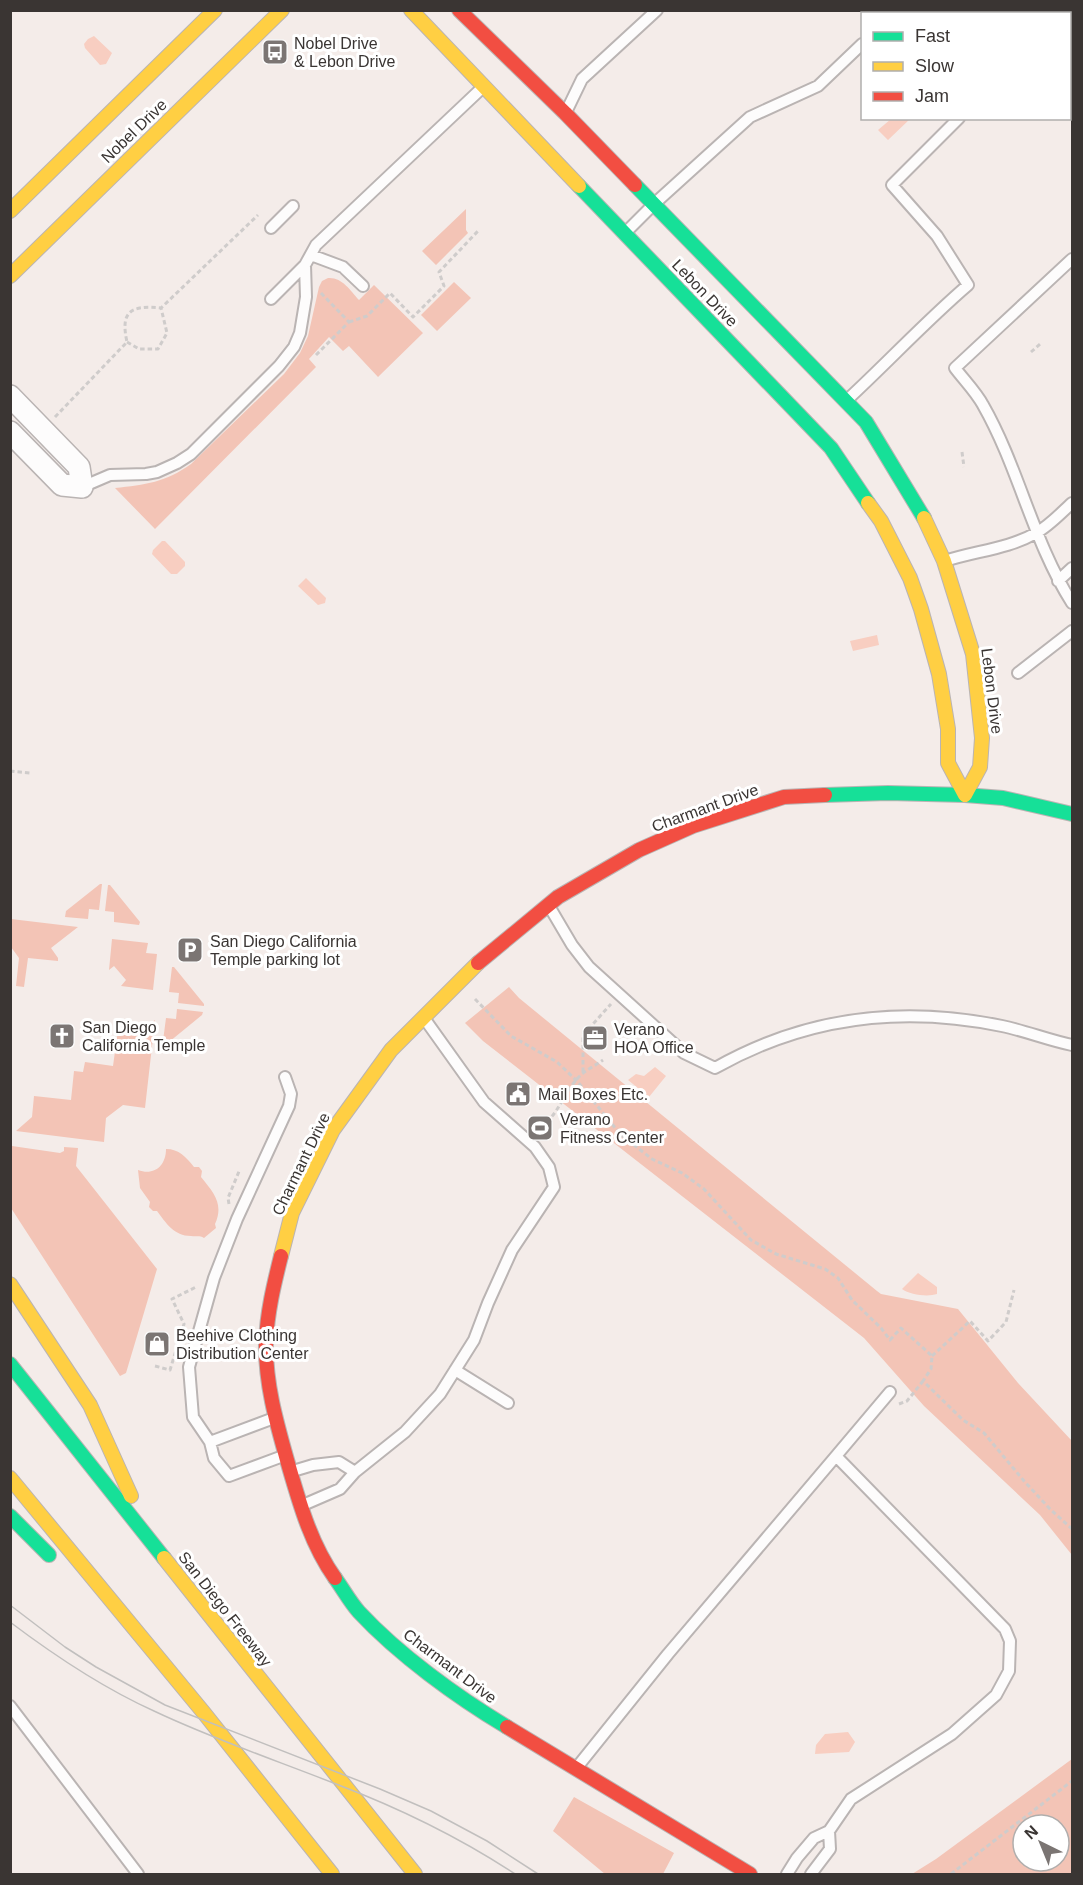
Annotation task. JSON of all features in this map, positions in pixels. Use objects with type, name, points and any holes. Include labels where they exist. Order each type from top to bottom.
[{"type":"main road","name":"Nobel Drive","points":[[10,211],[215,10]]},
{"type":"main road","name":"Nobel Drive","points":[[10,276],[282,10]]},
{"type":"main road","name":"Lebon Drive","points":[[411,10],[831,448],[881,521],[910,578],[939,674],[948,729],[948,763],[964,795]]},
{"type":"main road","name":"Lebon Drive","points":[[459,10],[565,113],[866,422],[919,507],[944,561],[973,654],[982,738],[980,767],[964,795]]},
{"type":"main road","name":"Charmant Drive","points":[[750,1875],[484,1713],[396,1647],[358,1611],[321,1559],[300,1506],[275,1418],[271,1402],[266,1343],[272,1290],[292,1213],[333,1130],[391,1050],[483,958],[548,905],[639,850],[693,826],[784,797],[888,793],[964,795],[1003,798],[1072,814]]},
{"type":"main road","points":[[10,1284],[90,1405],[151,1542]]},
{"type":"main road","name":"San Diego Freeway","points":[[10,1364],[414,1875]]},
{"type":"main road","points":[[10,1478],[204,1713],[332,1875]]},
{"type":"main road","points":[[10,1516],[61,1567]]},
{"type":"main road","points":[[94,1601],[204,1713]]},
{"type":"street","points":[[10,396],[79,467],[82,487],[62,485],[10,432]]},
{"type":"lane","points":[[565,113],[582,80],[657,10]]},
{"type":"lane","points":[[625,234],[654,204],[750,117],[818,86],[861,45]]},
{"type":"lane","points":[[271,299],[308,260],[316,245],[483,86]]},
{"type":"lane","points":[[846,401],[930,317],[968,285],[937,236],[892,185],[957,120]]},
{"type":"lane","points":[[271,228],[293,206]]},
{"type":"lane","points":[[1072,259],[955,368],[982,404],[1009,461],[1058,581],[1072,603]]},
{"type":"lane","points":[[82,487],[110,475],[157,472],[191,454],[279,366],[294,347],[300,333],[306,297],[308,260]]},
{"type":"lane","points":[[308,260],[343,267],[363,286]]},
{"type":"lane","points":[[944,561],[1012,545],[1038,532],[1072,503]]},
{"type":"lane","points":[[1058,581],[1072,568]]},
{"type":"lane","points":[[1018,673],[1072,631]]},
{"type":"lane","points":[[548,905],[572,945],[589,967],[684,1053],[715,1068],[778,1038],[854,1019],[900,1015],[944,1017],[1004,1026],[1072,1045]]},
{"type":"lane","points":[[300,1506],[340,1489],[355,1472],[405,1432],[440,1394],[474,1340],[512,1250],[554,1187],[549,1167],[535,1147],[484,1102],[424,1017]]},
{"type":"lane","points":[[285,1077],[291,1094],[289,1106],[237,1219],[214,1278],[189,1367],[193,1417],[210,1442],[213,1458],[229,1476],[285,1455]]},
{"type":"lane","points":[[455,1370],[508,1402]]},
{"type":"lane","points":[[576,1769],[668,1654],[890,1392]]},
{"type":"lane","points":[[210,1442],[275,1418]]},
{"type":"lane","points":[[787,1875],[797,1858],[814,1838],[829,1831],[851,1798],[952,1734],[996,1695],[1010,1671],[1010,1641],[1005,1629],[836,1456]]},
{"type":"lane","points":[[289,1472],[313,1465],[339,1462],[355,1472]]},
{"type":"lane","points":[[10,1706],[138,1875]]},
{"type":"lane","points":[[811,1875],[830,1849],[829,1831]]},
{"type":"path","points":[[160,308],[167,333],[158,349],[139,349],[127,342],[123,326],[130,312],[142,306],[160,308],[258,215]]},
{"type":"path","points":[[316,356],[349,322],[367,316],[390,294],[413,317],[444,286],[439,272],[478,231]]},
{"type":"path","points":[[306,285],[321,293],[349,322]]},
{"type":"path","points":[[43,429],[127,342]]},
{"type":"path","points":[[1032,352],[1040,344]]},
{"type":"path","points":[[962,453],[964,467]]},
{"type":"path","points":[[10,771],[30,773]]},
{"type":"path","points":[[459,982],[511,1036],[557,1062],[577,1081],[621,1135],[652,1159],[682,1173],[704,1189],[751,1240],[776,1254],[825,1269],[838,1278],[852,1300],[891,1340],[902,1328],[932,1356]]},
{"type":"path","points":[[584,1072],[583,1035],[619,995]]},
{"type":"path","points":[[547,1122],[557,1112],[584,1072],[603,1060]]},
{"type":"path","points":[[1014,1290],[1006,1322],[988,1341],[970,1321],[932,1356],[931,1369],[923,1381],[963,1420],[984,1433],[1024,1481],[1072,1529]]},
{"type":"path","points":[[951,1875],[1072,1781]]},
{"type":"shaded area","points":[[94,36],[112,53],[106,64],[100,65],[85,48],[84,44]]},
{"type":"shaded area","points":[[890,120],[909,120],[888,140],[878,130]]},
{"type":"shaded area","points":[[466,209],[468,233],[436,265],[422,251]]},
{"type":"shaded area","points":[[328,278],[342,282],[359,300],[374,285],[423,333],[378,377],[349,346],[343,351],[329,337],[309,359],[316,367],[155,529],[115,488],[155,482],[191,464],[284,374],[300,353],[308,336],[319,287],[322,281]]},
{"type":"shaded area","points":[[454,282],[471,298],[437,331],[421,315]]},
{"type":"shaded area","points":[[162,541],[165,541],[185,562],[185,566],[177,574],[171,574],[152,554]]},
{"type":"shaded area","points":[[306,578],[326,598],[325,603],[318,605],[298,586]]},
{"type":"shaded area","points":[[877,635],[879,645],[853,651],[850,641]]},
{"type":"shaded area","points":[[102,884],[99,910],[89,909],[88,919],[65,917],[66,911]]},
{"type":"shaded area","points":[[108,885],[140,922],[139,925],[114,922],[114,912],[105,911]]},
{"type":"shaded area","points":[[11,919],[78,927],[51,948],[58,961],[28,958],[24,987],[16,986],[19,958],[11,947]]},
{"type":"shaded area","points":[[112,939],[148,943],[146,953],[157,954],[153,990],[121,986],[126,980],[114,966],[109,970]]},
{"type":"shaded area","points":[[172,967],[204,1006],[178,1003],[179,993],[169,992]]},
{"type":"shaded area","points":[[509,987],[519,998],[881,1294],[958,1309],[1018,1383],[1072,1441],[1072,1555],[1040,1515],[924,1406],[864,1338],[483,1041],[465,1023]]},
{"type":"shaded area","points":[[177,1009],[203,1012],[169,1042],[163,1041],[166,1018],[176,1019]]},
{"type":"shaded area","points":[[155,1020],[145,1108],[123,1105],[106,1118],[104,1142],[16,1131],[32,1117],[34,1096],[71,1100],[74,1071],[83,1072],[85,1062],[113,1066],[118,1030],[139,1032]]},
{"type":"shaded area","points":[[655,1067],[666,1076],[649,1097],[628,1080],[636,1074],[644,1076]]},
{"type":"shaded area","points":[[12,1146],[60,1153],[64,1151],[64,1147],[78,1148],[76,1166],[157,1269],[126,1373],[120,1376],[11,1208]]},
{"type":"shaded area","points":[[166,1149],[178,1152],[194,1167],[199,1167],[202,1171],[201,1177],[216,1199],[218,1217],[216,1228],[204,1238],[175,1231],[157,1211],[149,1207],[150,1202],[140,1188],[138,1170],[149,1172],[158,1168],[164,1160]]},
{"type":"shaded area","points":[[918,1273],[937,1287],[937,1294],[919,1295],[902,1289]]},
{"type":"shaded area","points":[[848,1732],[855,1742],[849,1752],[815,1754],[816,1745],[825,1734]]},
{"type":"shaded area","points":[[1072,1759],[1072,1874],[912,1874],[936,1859]]},
{"type":"shaded area","points":[[574,1797],[674,1853],[663,1874],[605,1874],[553,1831]]},
{"type":"tram line","points":[[10,1605],[65,1647],[165,1705],[431,1811],[487,1841],[538,1874]]},
{"type":"tram line","points":[[10,1622],[80,1671],[135,1702],[199,1731],[406,1813],[515,1874]]},
{"type":"traffic: fast","points":[[635,185],[866,422],[924,518]]},
{"type":"traffic: fast","points":[[579,186],[831,448],[868,503]]},
{"type":"traffic: fast","points":[[825,795],[888,793],[965,795],[1003,798],[1072,814]]},
{"type":"traffic: fast","points":[[10,1364],[164,1558]]},
{"type":"traffic: fast","points":[[10,1516],[49,1555]]},
{"type":"traffic: fast","points":[[335,1578],[359,1612],[392,1644],[449,1689],[507,1727]]},
{"type":"traffic: slow","points":[[10,211],[215,10]]},
{"type":"traffic: slow","points":[[10,276],[282,10]]},
{"type":"traffic: slow","points":[[411,10],[579,186]]},
{"type":"traffic: slow","points":[[868,503],[881,521],[910,578],[921,609],[939,674],[948,729],[948,763],[965,795]]},
{"type":"traffic: slow","points":[[924,518],[944,561],[973,654],[982,738],[980,767],[965,795]]},
{"type":"traffic: slow","points":[[281,1256],[292,1213],[333,1130],[391,1050],[478,963]]},
{"type":"traffic: slow","points":[[10,1284],[90,1405],[131,1496]]},
{"type":"traffic: slow","points":[[10,1478],[204,1713],[332,1874]]},
{"type":"traffic: slow","points":[[164,1558],[415,1874]]},
{"type":"traffic: jam","points":[[459,10],[635,185]]},
{"type":"traffic: jam","points":[[478,963],[558,897],[639,850],[693,826],[784,797],[825,795]]},
{"type":"traffic: jam","points":[[281,1256],[271,1299],[267,1331],[266,1357],[269,1387],[301,1506],[319,1551],[335,1578]]},
{"type":"traffic: jam","points":[[507,1727],[750,1874]]},
{"type":"place","name":"Nobel Drive & Lebon Drive","points":[[275,52]]},
{"type":"place","name":"San Diego California Temple parking lot","points":[[190,950]]},
{"type":"place","name":"San Diego California Temple","points":[[62,1036]]},
{"type":"place","name":"Verano HOA Office","points":[[595,1038]]},
{"type":"place","name":"Mail Boxes Etc.","points":[[518,1094]]},
{"type":"place","name":"Verano Fitness Center","points":[[540,1128]]},
{"type":"place","name":"Beehive Clothing Distribution Center","points":[[157,1344]]}]
